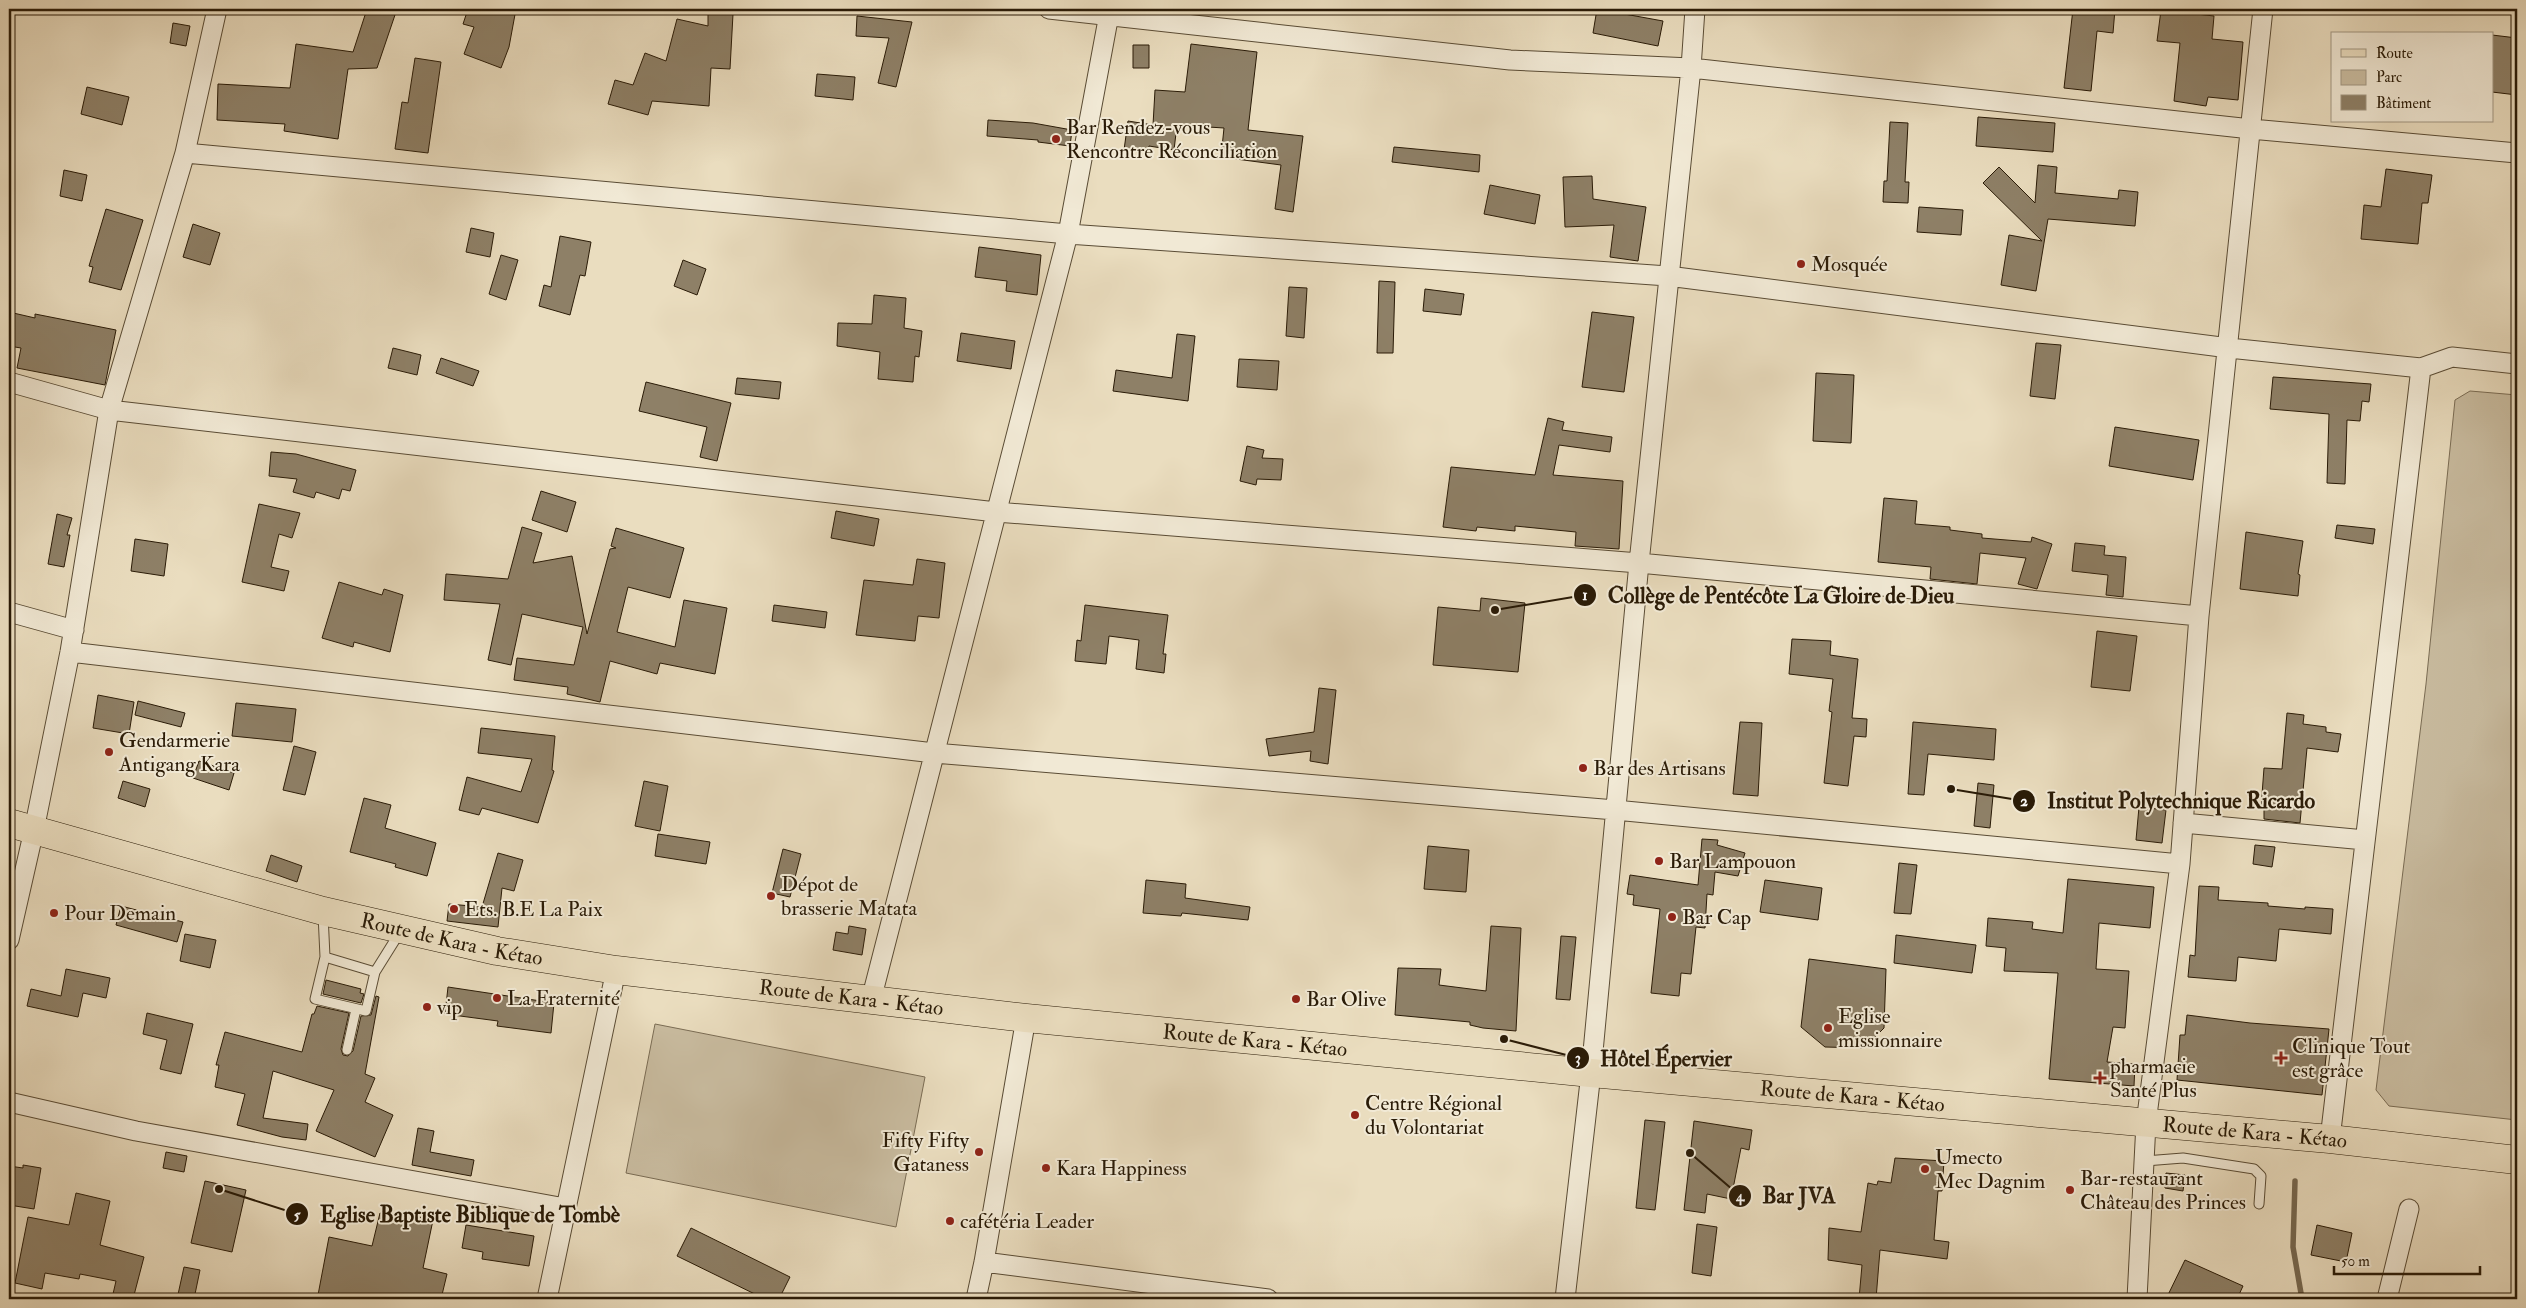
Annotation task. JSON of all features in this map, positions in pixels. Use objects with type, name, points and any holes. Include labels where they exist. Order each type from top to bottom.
[{"type":"main road","name":"Route de Kara - Kétao","points":[[22,827],[323,911],[497,951],[616,970],[1026,1018],[1591,1073],[2330,1140],[2517,1160]]},
{"type":"street","points":[[9,940],[22,827],[70,652],[109,410],[185,153],[217,9]]},
{"type":"street","points":[[1049,9],[1110,11],[1510,60],[1691,68],[2251,129],[2517,153]]},
{"type":"street","points":[[1565,1299],[1591,1073],[1639,563],[1691,68],[1695,9]]},
{"type":"street","points":[[2137,1299],[2146,1123],[2180,864],[2199,616],[2229,348],[2263,9]]},
{"type":"street","points":[[871,1000],[1068,234],[1110,11]]},
{"type":"street","points":[[185,153],[1068,234],[1668,276],[2229,348],[2421,368],[2452,357],[2517,364]]},
{"type":"street","points":[[2330,1140],[2421,368]]},
{"type":"street","points":[[9,382],[109,410],[996,512],[1639,563],[2199,616]]},
{"type":"street","points":[[9,612],[74,630]]},
{"type":"street","points":[[70,652],[934,753],[1615,810],[2180,864]]},
{"type":"street","points":[[2183,824],[2365,840]]},
{"type":"street","points":[[547,1299],[616,970]]},
{"type":"street","points":[[976,1299],[1026,1018]]},
{"type":"street","points":[[9,1102],[146,1133],[565,1208]]},
{"type":"street","points":[[2387,1299],[2409,1209]]},
{"type":"street","points":[[984,1262],[1268,1299]]},
{"type":"lane","points":[[323,911],[325,957],[315,999],[356,1009],[366,1011],[375,972],[402,930]]},
{"type":"lane","points":[[325,957],[375,972]]},
{"type":"lane","points":[[347,1050],[356,1009]]},
{"type":"lane","points":[[2144,1161],[2183,1158],[2254,1169],[2261,1176],[2260,1204]]},
{"type":"green space","points":[[2470,391],[2517,395],[2517,1120],[2389,1106],[2376,1090],[2426,684],[2455,400]]},
{"type":"green space","points":[[655,1024],[925,1077],[896,1227],[626,1173]]},
{"type":"building","points":[[367,9],[397,9],[377,68],[348,69],[338,139],[284,131],[285,124],[217,120],[218,84],[290,88],[296,44],[353,52]]},
{"type":"building","points":[[468,9],[516,9],[509,47],[501,68],[464,54],[474,27],[463,24]]},
{"type":"building","points":[[1597,9],[1663,21],[1658,46],[1593,33]]},
{"type":"building","points":[[2073,9],[2115,9],[2113,33],[2097,31],[2091,91],[2064,88]]},
{"type":"building","points":[[2161,10],[2214,16],[2212,39],[2243,42],[2238,100],[2208,97],[2206,106],[2174,101],[2180,43],[2157,41]]},
{"type":"building","points":[[708,13],[733,14],[730,69],[711,68],[709,106],[652,101],[648,115],[608,104],[615,80],[633,85],[645,53],[666,61],[677,19],[708,26]]},
{"type":"building","points":[[857,16],[912,22],[896,87],[878,83],[889,38],[856,36]]},
{"type":"building","points":[[173,23],[190,26],[186,46],[170,43]]},
{"type":"building","points":[[2494,35],[2517,38],[2517,95],[2494,92]]},
{"type":"building","points":[[1191,44],[1257,52],[1248,130],[1303,136],[1293,212],[1275,209],[1281,165],[1221,157],[1224,128],[1177,125],[1174,150],[1149,146],[1148,153],[1124,150],[1128,121],[1153,125],[1155,90],[1185,92]]},
{"type":"building","points":[[1133,45],[1149,45],[1149,68],[1133,68]]},
{"type":"building","points":[[415,58],[441,62],[428,153],[395,149],[402,102],[408,103]]},
{"type":"building","points":[[817,74],[855,77],[853,100],[815,96]]},
{"type":"building","points":[[87,87],[129,97],[122,125],[81,114]]},
{"type":"building","points":[[1978,117],[2055,123],[2053,152],[1976,146]]},
{"type":"building","points":[[988,120],[1033,123],[1072,130],[1070,146],[1038,142],[1038,140],[987,136]]},
{"type":"building","points":[[1890,122],[1908,123],[1905,182],[1909,182],[1908,203],[1883,202],[1884,181],[1887,181]]},
{"type":"building","points":[[1394,147],[1480,155],[1479,172],[1392,162]]},
{"type":"building","points":[[2038,165],[2057,167],[2055,193],[2118,199],[2119,190],[2138,192],[2135,226],[2048,219],[2036,291],[2001,285],[2009,235],[2042,241],[1983,183],[1999,167],[2035,203]]},
{"type":"building","points":[[2386,169],[2432,175],[2428,203],[2422,203],[2418,244],[2361,239],[2364,205],[2381,207]]},
{"type":"building","points":[[64,170],[87,175],[82,201],[60,196]]},
{"type":"building","points":[[1592,176],[1593,199],[1646,207],[1638,261],[1610,257],[1614,225],[1565,227],[1563,177]]},
{"type":"building","points":[[1490,185],[1540,195],[1535,224],[1484,214]]},
{"type":"building","points":[[1919,207],[1963,210],[1961,235],[1917,232]]},
{"type":"building","points":[[106,209],[143,220],[121,290],[89,282],[93,267],[89,266]]},
{"type":"building","points":[[193,224],[220,233],[210,265],[183,257]]},
{"type":"building","points":[[471,228],[494,233],[490,257],[466,252]]},
{"type":"building","points":[[560,236],[591,242],[585,276],[580,275],[570,315],[539,306],[544,285],[551,287]]},
{"type":"building","points":[[979,247],[1041,255],[1037,295],[1006,291],[1007,281],[975,277]]},
{"type":"building","points":[[501,255],[518,260],[506,300],[489,294]]},
{"type":"building","points":[[683,260],[706,269],[697,295],[674,286]]},
{"type":"building","points":[[1379,281],[1395,282],[1393,353],[1377,353]]},
{"type":"building","points":[[1289,287],[1307,288],[1304,338],[1286,336]]},
{"type":"building","points":[[1425,289],[1464,294],[1461,315],[1423,311]]},
{"type":"building","points":[[874,295],[906,298],[904,328],[922,331],[919,357],[915,356],[913,382],[878,379],[880,352],[837,346],[838,323],[872,324]]},
{"type":"building","points":[[9,312],[35,318],[35,314],[116,330],[105,385],[17,368],[21,348],[9,346]]},
{"type":"building","points":[[1592,312],[1634,317],[1624,392],[1582,387]]},
{"type":"building","points":[[961,333],[1015,341],[1011,369],[957,361]]},
{"type":"building","points":[[1177,334],[1195,336],[1188,401],[1113,391],[1116,370],[1172,378]]},
{"type":"building","points":[[2036,343],[2061,345],[2055,399],[2030,396]]},
{"type":"building","points":[[393,348],[421,355],[417,375],[388,368]]},
{"type":"building","points":[[441,358],[479,371],[473,386],[436,373]]},
{"type":"building","points":[[1239,359],[1279,361],[1277,390],[1237,387]]},
{"type":"building","points":[[1816,373],[1854,375],[1851,443],[1813,441]]},
{"type":"building","points":[[2273,377],[2371,384],[2369,402],[2362,401],[2360,421],[2347,420],[2345,484],[2327,483],[2329,414],[2270,409]]},
{"type":"building","points":[[737,378],[781,382],[779,399],[735,394]]},
{"type":"building","points":[[646,382],[731,403],[717,461],[700,457],[707,427],[639,411]]},
{"type":"building","points":[[1548,418],[1564,422],[1562,430],[1612,437],[1610,452],[1559,445],[1553,475],[1623,481],[1619,549],[1575,546],[1576,532],[1515,526],[1515,531],[1477,527],[1476,531],[1443,527],[1451,467],[1535,475]]},
{"type":"building","points":[[2115,427],[2199,440],[2193,480],[2109,466]]},
{"type":"building","points":[[1247,446],[1264,450],[1262,458],[1283,459],[1281,480],[1257,479],[1256,485],[1240,481]]},
{"type":"building","points":[[271,452],[296,454],[356,470],[350,491],[342,489],[339,499],[316,492],[314,498],[293,492],[297,479],[269,476]]},
{"type":"building","points":[[541,491],[576,502],[567,532],[532,520]]},
{"type":"building","points":[[1884,498],[1917,501],[1915,524],[1950,527],[1950,530],[1982,534],[1982,538],[2031,542],[2032,537],[2052,544],[2037,589],[2018,584],[2026,558],[1980,553],[1977,584],[1930,579],[1931,567],[1878,562]]},
{"type":"building","points":[[259,504],[300,513],[292,538],[279,534],[271,567],[289,571],[284,591],[242,582]]},
{"type":"building","points":[[836,511],[879,519],[874,546],[831,538]]},
{"type":"building","points":[[57,514],[72,518],[67,535],[70,535],[64,567],[48,564]]},
{"type":"building","points":[[2337,525],[2375,529],[2373,544],[2335,538]]},
{"type":"building","points":[[522,527],[542,533],[533,563],[572,556],[587,634],[610,549],[616,548],[611,546],[616,528],[684,548],[670,598],[628,587],[617,632],[675,647],[684,600],[727,608],[715,674],[660,663],[657,674],[610,661],[600,702],[567,694],[568,687],[514,680],[517,658],[574,665],[583,627],[522,614],[511,665],[488,660],[500,604],[444,600],[446,574],[508,579]]},
{"type":"building","points":[[2246,532],[2303,541],[2298,574],[2300,575],[2298,596],[2240,589]]},
{"type":"building","points":[[135,539],[168,544],[164,576],[131,571]]},
{"type":"building","points":[[2075,543],[2105,546],[2104,555],[2126,557],[2123,597],[2106,595],[2108,575],[2072,571]]},
{"type":"building","points":[[917,559],[945,563],[939,618],[918,616],[915,641],[856,635],[864,580],[913,585]]},
{"type":"building","points":[[339,582],[382,595],[384,589],[403,595],[390,652],[354,642],[353,647],[322,638]]},
{"type":"building","points":[[1481,598],[1525,603],[1518,672],[1433,665],[1438,607],[1480,611]]},
{"type":"building","points":[[774,605],[827,612],[825,628],[772,621]]},
{"type":"building","points":[[1085,605],[1168,615],[1163,654],[1166,654],[1164,673],[1136,669],[1139,640],[1109,636],[1106,664],[1075,661],[1077,640],[1081,641]]},
{"type":"building","points":[[2097,631],[2137,636],[2130,691],[2091,687]]},
{"type":"building","points":[[1792,639],[1831,641],[1830,655],[1858,659],[1852,718],[1867,719],[1866,737],[1854,736],[1848,786],[1824,783],[1832,712],[1829,711],[1833,679],[1789,674]]},
{"type":"building","points":[[1319,688],[1336,690],[1328,764],[1310,761],[1311,751],[1269,756],[1266,739],[1314,732]]},
{"type":"building","points":[[98,695],[134,702],[129,734],[93,728]]},
{"type":"building","points":[[138,701],[185,713],[181,727],[135,715]]},
{"type":"building","points":[[236,703],[296,709],[292,742],[232,736]]},
{"type":"building","points":[[2287,713],[2304,715],[2303,724],[2326,727],[2326,732],[2341,734],[2338,752],[2307,748],[2300,823],[2264,819],[2264,808],[2261,808],[2264,768],[2282,769]]},
{"type":"building","points":[[1740,722],[1762,723],[1758,796],[1733,794]]},
{"type":"building","points":[[1913,722],[1996,729],[1994,760],[1928,754],[1924,795],[1908,794]]},
{"type":"building","points":[[481,728],[555,736],[552,770],[554,771],[538,823],[482,808],[479,815],[459,810],[467,777],[521,792],[532,759],[478,753]]},
{"type":"building","points":[[294,746],[316,752],[305,795],[283,790]]},
{"type":"building","points":[[199,761],[234,773],[229,790],[193,778]]},
{"type":"building","points":[[123,781],[150,789],[145,807],[118,798]]},
{"type":"building","points":[[644,781],[668,786],[660,831],[635,826]]},
{"type":"building","points":[[1978,783],[1994,785],[1990,828],[1974,826]]},
{"type":"building","points":[[364,798],[391,805],[385,828],[436,843],[427,876],[395,867],[396,864],[350,852]]},
{"type":"building","points":[[2139,807],[2166,810],[2162,843],[2136,840]]},
{"type":"building","points":[[658,834],[710,842],[706,864],[655,856]]},
{"type":"building","points":[[1702,839],[1718,840],[1717,845],[1745,853],[1738,876],[1715,872],[1713,895],[1707,894],[1705,928],[1696,927],[1691,974],[1681,973],[1679,996],[1651,993],[1660,909],[1633,905],[1634,895],[1627,894],[1630,875],[1698,885]]},
{"type":"building","points":[[2255,845],[2275,847],[2272,867],[2253,864]]},
{"type":"building","points":[[1428,846],[1469,850],[1466,892],[1424,889]]},
{"type":"building","points":[[783,849],[801,854],[790,897],[772,893]]},
{"type":"building","points":[[498,853],[523,860],[514,891],[502,888],[498,927],[447,921],[449,904],[482,907]]},
{"type":"building","points":[[271,855],[302,866],[297,882],[266,871]]},
{"type":"building","points":[[1899,863],[1917,865],[1911,914],[1894,913]]},
{"type":"building","points":[[2068,879],[2154,887],[2150,928],[2099,923],[2096,969],[2129,971],[2125,1028],[2113,1027],[2107,1062],[2135,1064],[2134,1086],[2049,1079],[2058,973],[2004,971],[2006,948],[1986,946],[1988,918],[2033,922],[2032,929],[2063,933]]},
{"type":"building","points":[[1146,880],[1186,884],[1185,898],[1250,907],[1248,920],[1182,913],[1181,916],[1143,913]]},
{"type":"building","points":[[1765,880],[1822,888],[1818,920],[1760,912]]},
{"type":"building","points":[[2199,886],[2219,887],[2218,900],[2268,903],[2268,906],[2305,909],[2305,907],[2333,909],[2331,934],[2279,929],[2276,961],[2238,957],[2236,981],[2188,977],[2190,955],[2195,956]]},
{"type":"building","points":[[121,906],[183,922],[177,942],[116,925]]},
{"type":"building","points":[[849,926],[866,929],[862,955],[833,950],[836,932],[848,934]]},
{"type":"building","points":[[1491,926],[1521,928],[1516,1031],[1483,1028],[1470,1025],[1470,1022],[1395,1015],[1398,968],[1441,969],[1439,985],[1486,991]]},
{"type":"building","points":[[185,934],[216,940],[210,968],[180,961]]},
{"type":"building","points":[[1896,935],[1976,945],[1972,973],[1894,963]]},
{"type":"building","points":[[1561,936],[1576,937],[1570,1000],[1556,999]]},
{"type":"building","points":[[1809,959],[1886,969],[1884,1028],[1864,1048],[1825,1047],[1801,1027]]},
{"type":"building","points":[[66,969],[110,978],[106,998],[83,993],[78,1017],[27,1006],[31,989],[61,996]]},
{"type":"building","points":[[326,980],[361,989],[360,993],[364,994],[361,1003],[323,994]]},
{"type":"building","points":[[448,987],[554,1003],[551,1033],[497,1026],[498,1021],[445,1014]]},
{"type":"building","points":[[376,996],[379,997],[365,1074],[375,1078],[365,1102],[393,1115],[375,1157],[316,1131],[334,1090],[273,1071],[263,1118],[308,1124],[306,1140],[282,1137],[237,1125],[245,1094],[215,1087],[219,1065],[216,1065],[225,1032],[302,1052],[312,1014],[314,1014],[317,1006],[349,1013],[341,1049],[343,1055],[348,1056],[353,1051],[361,1016],[371,1015]]},
{"type":"building","points":[[147,1013],[193,1024],[181,1074],[160,1069],[167,1040],[143,1034]]},
{"type":"building","points":[[2187,1015],[2250,1023],[2329,1029],[2322,1095],[2177,1080],[2180,1035],[2185,1035]]},
{"type":"building","points":[[1645,1120],[1665,1122],[1655,1210],[1636,1208]]},
{"type":"building","points":[[1694,1121],[1752,1130],[1749,1150],[1741,1148],[1731,1199],[1707,1194],[1705,1213],[1684,1210]]},
{"type":"building","points":[[418,1128],[434,1131],[430,1152],[474,1160],[471,1176],[412,1165]]},
{"type":"building","points":[[166,1152],[187,1156],[184,1172],[163,1168]]},
{"type":"building","points":[[1895,1158],[1944,1161],[1942,1191],[1938,1191],[1934,1240],[1949,1242],[1947,1259],[1880,1250],[1876,1299],[1859,1299],[1862,1265],[1828,1260],[1829,1228],[1861,1232],[1868,1183],[1877,1185],[1878,1181],[1891,1183]]},
{"type":"building","points":[[23,1165],[41,1168],[34,1209],[9,1205],[9,1166],[23,1168]]},
{"type":"building","points":[[2166,1173],[2185,1175],[2183,1191],[2165,1188]]},
{"type":"building","points":[[205,1181],[246,1190],[232,1252],[191,1243]]},
{"type":"building","points":[[76,1193],[110,1201],[100,1245],[144,1257],[133,1299],[113,1294],[116,1281],[80,1274],[79,1279],[45,1273],[42,1289],[15,1283],[28,1217],[69,1225]]},
{"type":"building","points":[[380,1213],[409,1220],[410,1215],[433,1220],[423,1268],[447,1274],[441,1299],[341,1299],[318,1295],[329,1237],[372,1246]]},
{"type":"building","points":[[1697,1224],[1717,1227],[1711,1276],[1692,1273]]},
{"type":"building","points":[[466,1225],[534,1236],[529,1266],[482,1259],[483,1252],[462,1248]]},
{"type":"building","points":[[2317,1225],[2352,1233],[2346,1262],[2311,1255]]},
{"type":"building","points":[[691,1228],[790,1277],[779,1299],[765,1299],[677,1256]]},
{"type":"building","points":[[2185,1260],[2243,1286],[2237,1299],[2166,1299]]},
{"type":"building","points":[[184,1267],[200,1270],[194,1299],[177,1299]]},
{"type":"waterway","points":[[2295,1181],[2293,1247],[2302,1299]]},
{"type":"place","name":"Bar Rendez-vous Rencontre Réconciliation","points":[[1056,139]]},
{"type":"place","name":"Mosquée","points":[[1801,264]]},
{"type":"place","name":"Collège de Pentécôte La Gloire de Dieu","points":[[1495,610]]},
{"type":"place","name":"Gendarmerie Antigang Kara","points":[[109,752]]},
{"type":"place","name":"Bar des Artisans","points":[[1583,768]]},
{"type":"place","name":"Institut Polytechnique Ricardo","points":[[1951,789]]},
{"type":"place","name":"Bar Lampouon","points":[[1659,861]]},
{"type":"place","name":"Dépot de brasserie Matata","points":[[771,896]]},
{"type":"place","name":"Ets. B.E La Paix","points":[[454,909]]},
{"type":"place","name":"Pour Demain","points":[[54,913]]},
{"type":"place","name":"Bar Cap","points":[[1672,917]]},
{"type":"place","name":"La Fraternité","points":[[497,998]]},
{"type":"place","name":"Bar Olive","points":[[1296,999]]},
{"type":"place","name":"vip","points":[[427,1007]]},
{"type":"place","name":"Eglise missionnaire","points":[[1828,1028]]},
{"type":"place","name":"Hôtel Épervier","points":[[1504,1039]]},
{"type":"place","name":"Clinique Tout est grâce","points":[[2281,1058]]},
{"type":"place","name":"pharmacie Santé Plus","points":[[2100,1078]]},
{"type":"place","name":"Centre Régional du Volontariat","points":[[1355,1115]]},
{"type":"place","name":"Fifty Fifty Gataness","points":[[979,1152]]},
{"type":"place","name":"Bar JVA","points":[[1690,1153]]},
{"type":"place","name":"Kara Happiness","points":[[1046,1168]]},
{"type":"place","name":"Umecto Mec Dagnim","points":[[1925,1169]]},
{"type":"place","name":"Eglise Baptiste Biblique de Tombè","points":[[219,1189]]},
{"type":"place","name":"Bar-restaurant Château des Princes","points":[[2070,1190]]},
{"type":"place","name":"cafétéria Leader","points":[[950,1221]]}]
